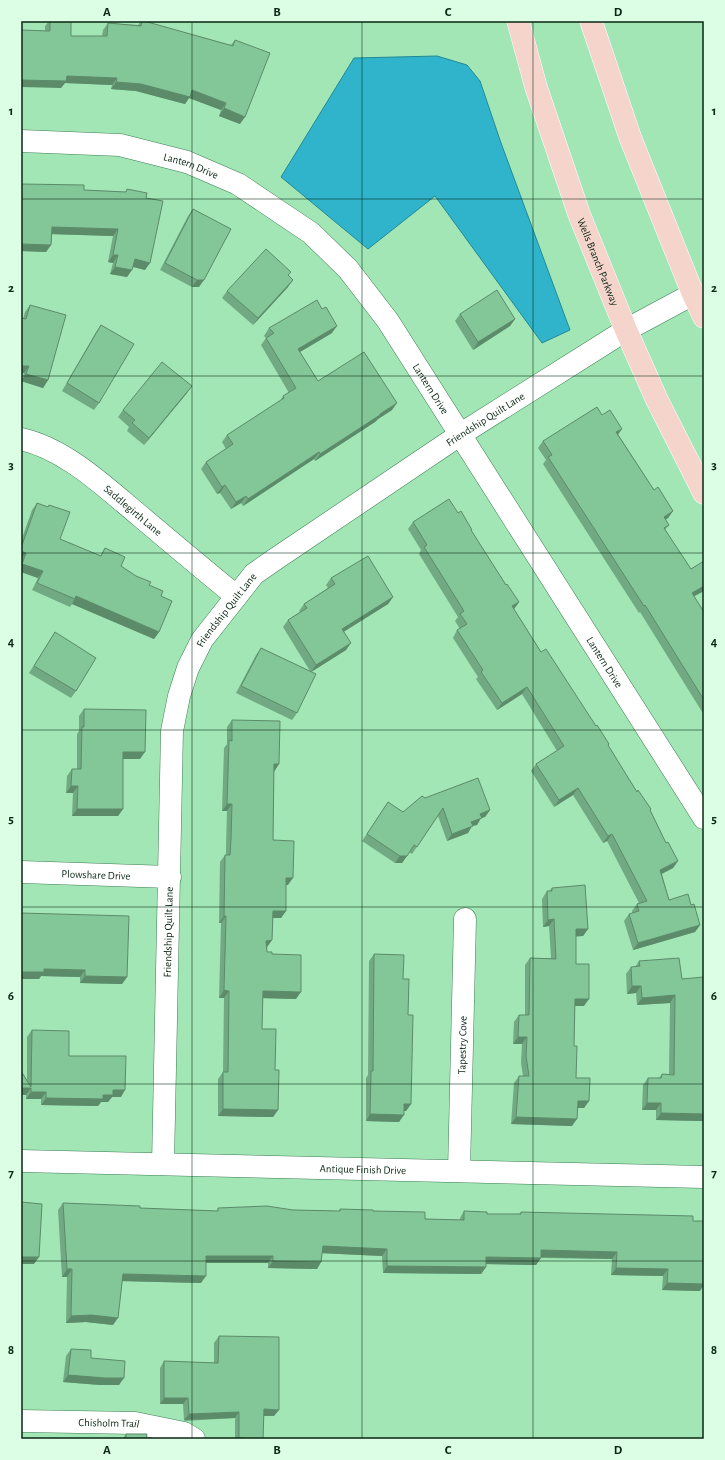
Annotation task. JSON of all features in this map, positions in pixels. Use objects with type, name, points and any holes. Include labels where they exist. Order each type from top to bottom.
[{"type":"main road","name":"Wells Branch Parkway","points":[[518,21],[536,87],[579,214],[626,330],[657,400],[704,493]]},
{"type":"main road","points":[[591,21],[630,137],[693,294],[704,317]]},
{"type":"street","name":"Lantern Drive","points":[[21,142],[120,145],[187,162],[238,184],[305,228],[348,269],[388,321],[704,818]]},
{"type":"street","name":"Friendship Quilt Lane","points":[[163,1164],[172,731],[179,696],[188,668],[202,640],[254,574],[461,434],[626,330],[693,294]]},
{"type":"street","name":"Saddlegirth Lane","points":[[21,439],[31,441],[63,456],[96,480],[236,596]]},
{"type":"street","name":"Plowshare Drive","points":[[21,872],[170,877]]},
{"type":"street","name":"Tapestry Cove","points":[[459,1171],[465,919]]},
{"type":"street","name":"Antique Finish Drive","points":[[21,1161],[704,1177]]},
{"type":"street","name":"Chisholm Trail","points":[[21,1421],[135,1423],[184,1433],[194,1439]]},
{"type":"water","points":[[437,56],[467,65],[480,81],[501,143],[570,330],[542,343],[435,196],[368,249],[281,177],[354,58]]},
{"type":"building","points":[[50,21],[71,21],[71,36],[107,36],[108,23],[141,26],[142,21],[144,21],[233,46],[235,40],[270,53],[245,117],[224,108],[226,103],[192,90],[190,97],[141,84],[116,82],[117,78],[67,76],[66,81],[21,80],[21,30],[50,31]]},
{"type":"building","points":[[21,184],[84,185],[84,190],[126,192],[127,189],[147,193],[146,198],[163,201],[150,263],[135,259],[132,270],[115,267],[118,255],[113,255],[118,229],[52,227],[51,245],[21,244]]},
{"type":"building","points":[[193,209],[231,229],[204,280],[197,280],[165,263]]},
{"type":"building","points":[[266,249],[291,272],[288,275],[293,280],[258,318],[227,291]]},
{"type":"building","points":[[497,290],[515,319],[478,342],[460,314]]},
{"type":"building","points":[[317,300],[322,309],[326,307],[337,326],[298,349],[318,381],[364,352],[397,403],[248,499],[246,496],[236,502],[225,485],[222,487],[206,462],[233,444],[227,435],[284,398],[283,396],[296,388],[266,338],[274,333],[269,328]]},
{"type":"building","points":[[30,305],[66,315],[48,380],[26,374],[29,366],[21,366],[21,318],[26,319]]},
{"type":"building","points":[[101,325],[134,344],[99,403],[67,383]]},
{"type":"building","points":[[162,362],[192,386],[149,438],[132,423],[135,420],[123,410]]},
{"type":"building","points":[[597,407],[602,415],[610,410],[622,429],[616,432],[654,490],[658,487],[673,511],[664,517],[669,525],[664,528],[691,569],[704,561],[704,586],[692,593],[704,612],[704,700],[645,605],[644,606],[548,457],[552,455],[543,441]]},
{"type":"building","points":[[449,499],[458,513],[461,511],[471,530],[506,585],[507,584],[519,602],[512,606],[541,652],[546,649],[596,726],[597,725],[637,792],[638,790],[651,809],[650,810],[666,843],[668,842],[678,861],[660,870],[669,900],[688,894],[691,905],[694,904],[700,925],[638,943],[629,914],[639,911],[637,904],[647,901],[612,834],[608,836],[578,788],[559,800],[536,764],[564,746],[527,687],[502,703],[481,672],[483,670],[457,630],[467,624],[460,614],[464,611],[424,547],[427,545],[413,522]]},
{"type":"building","points":[[37,503],[48,507],[49,505],[70,512],[60,539],[101,556],[105,548],[125,557],[121,566],[136,576],[151,582],[149,585],[163,591],[161,596],[172,601],[159,632],[76,596],[75,599],[37,583],[43,571],[22,564],[26,553],[21,551],[21,548]]},
{"type":"building","points":[[368,556],[393,597],[342,629],[351,643],[316,665],[288,620],[307,608],[304,604],[335,584],[331,578]]},
{"type":"building","points":[[55,632],[96,658],[76,691],[34,666]]},
{"type":"building","points":[[261,648],[316,674],[297,713],[241,686]]},
{"type":"building","points":[[84,709],[146,710],[145,752],[123,752],[123,809],[77,809],[78,786],[71,786],[72,769],[81,769]]},
{"type":"building","points":[[232,720],[280,721],[279,764],[274,764],[273,840],[294,841],[293,878],[286,878],[286,911],[273,911],[272,940],[266,941],[267,952],[272,952],[272,954],[301,955],[301,992],[263,991],[262,1029],[276,1029],[275,1070],[279,1070],[278,1110],[223,1109],[223,1072],[228,1072],[229,991],[224,990],[226,916],[224,916],[225,855],[230,855],[231,839],[232,804],[227,804],[229,740],[232,741]]},
{"type":"building","points":[[478,778],[490,810],[480,814],[482,818],[471,822],[473,826],[452,834],[443,808],[417,847],[414,845],[407,856],[400,856],[367,834],[388,802],[403,812],[422,796],[425,798]]},
{"type":"building","points":[[585,885],[588,929],[576,929],[576,964],[589,964],[589,999],[575,999],[574,1046],[577,1046],[576,1078],[590,1078],[589,1101],[578,1101],[577,1119],[516,1117],[519,1076],[529,1076],[526,1056],[527,1037],[518,1037],[519,1015],[529,1015],[530,958],[556,959],[554,919],[548,920],[547,891],[552,891],[552,888]]},
{"type":"building","points":[[21,913],[129,916],[127,977],[85,976],[85,970],[44,969],[44,972],[23,972],[23,975],[21,975]]},
{"type":"building","points":[[374,954],[404,955],[403,979],[409,979],[408,1015],[413,1015],[411,1104],[404,1104],[404,1115],[370,1114],[371,1071],[373,1071]]},
{"type":"building","points":[[679,958],[682,979],[703,977],[704,1114],[661,1113],[661,1103],[647,1103],[648,1078],[661,1078],[662,1074],[674,1075],[675,995],[642,998],[641,986],[632,986],[631,967],[640,966],[639,961]]},
{"type":"building","points":[[32,1030],[69,1031],[69,1056],[126,1056],[125,1090],[113,1090],[113,1095],[103,1095],[103,1099],[46,1098],[46,1092],[31,1092],[31,1088],[21,1088],[21,1071],[31,1087]]},
{"type":"building","points":[[21,1202],[42,1204],[39,1257],[21,1257]]},
{"type":"building","points":[[63,1203],[218,1211],[218,1208],[267,1206],[293,1210],[340,1211],[340,1209],[425,1212],[425,1219],[464,1220],[464,1211],[487,1212],[487,1214],[521,1214],[521,1212],[693,1216],[693,1221],[704,1221],[704,1284],[667,1283],[668,1269],[616,1268],[617,1252],[541,1250],[541,1258],[486,1257],[486,1267],[387,1266],[387,1249],[323,1246],[321,1262],[273,1261],[273,1256],[206,1256],[206,1276],[123,1274],[118,1318],[91,1315],[71,1316],[72,1269],[67,1269]]},
{"type":"building","points":[[219,1336],[279,1337],[279,1410],[264,1409],[263,1439],[239,1438],[239,1412],[189,1414],[188,1398],[164,1398],[164,1361],[218,1363]]},
{"type":"building","points":[[71,1349],[91,1350],[91,1358],[125,1361],[124,1378],[68,1375]]},
{"type":"building","points":[[126,1434],[147,1434],[146,1439],[126,1439]]}]
